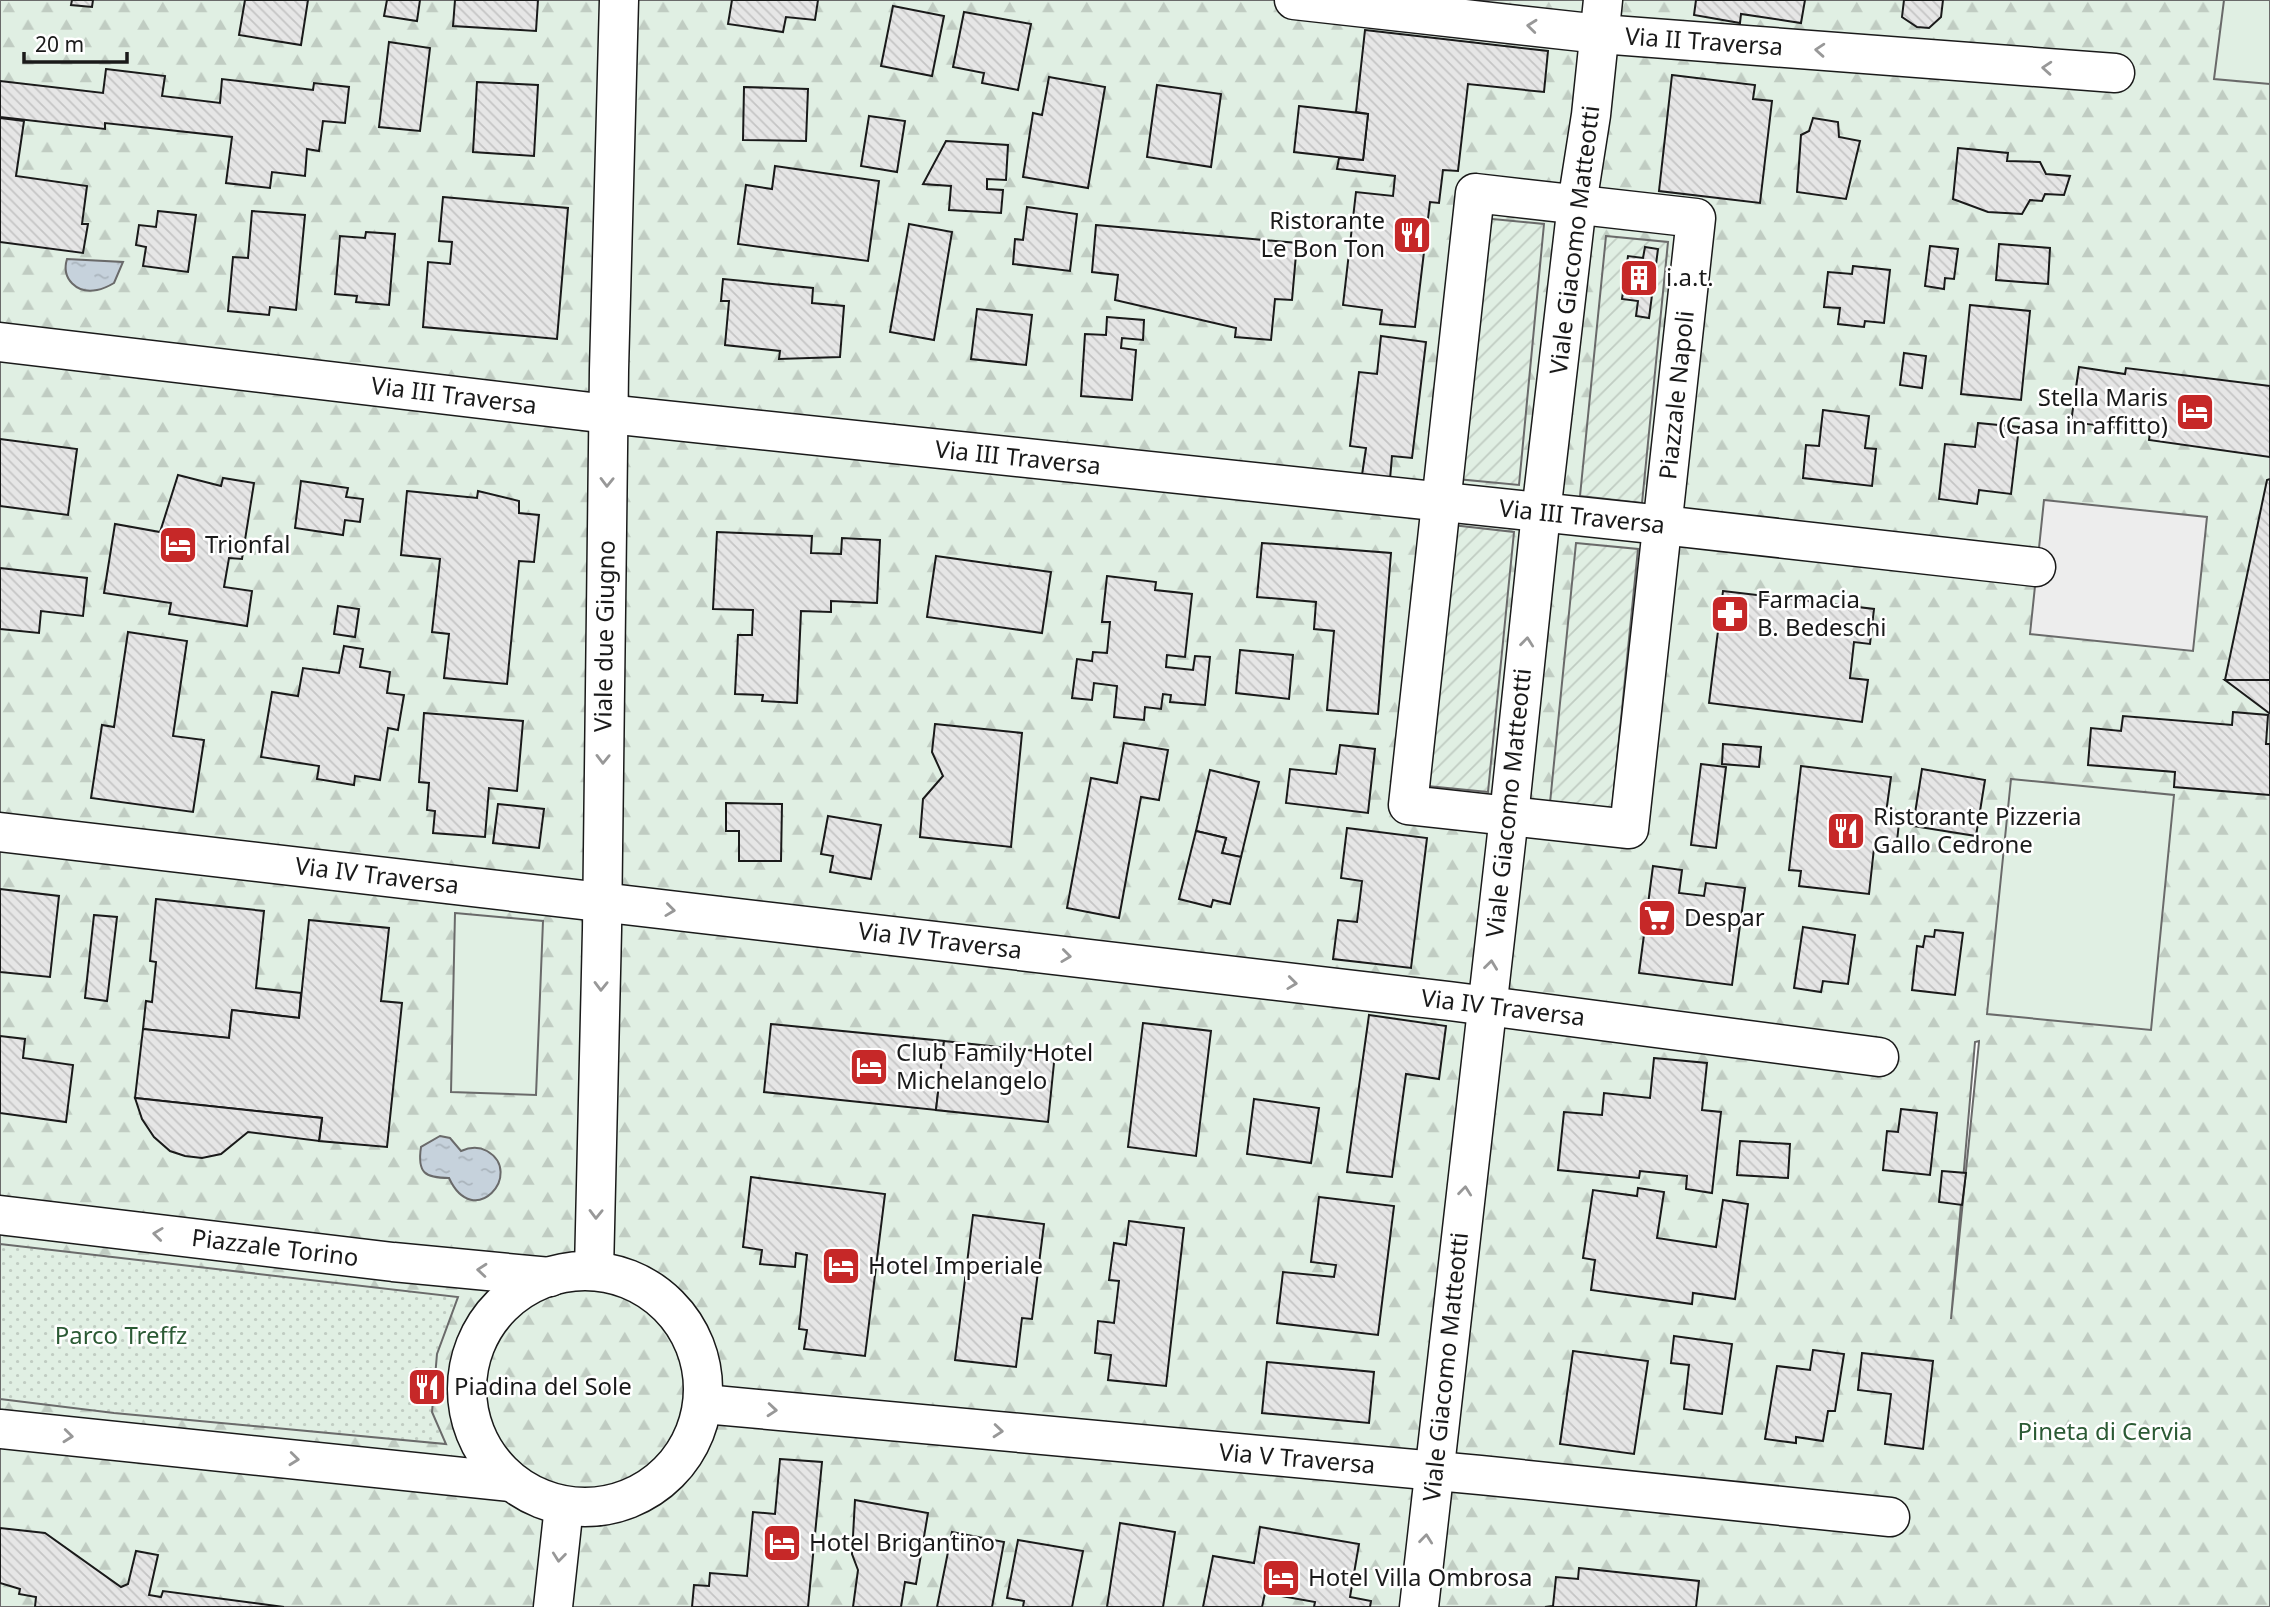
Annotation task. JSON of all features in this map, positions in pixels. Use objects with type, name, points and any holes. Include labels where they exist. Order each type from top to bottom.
[{"type":"street","name":"Viale due Giugno","points":[[594,1271],[608,414],[619,0]]},
{"type":"street","name":"Via II Traversa","points":[[1294,0],[1601,17],[2115,73]]},
{"type":"street","name":"Viale Giacomo Matteotti","points":[[1419,1607],[1541,513],[1601,17]]},
{"type":"street","name":"Piazzale Napoli","points":[[1475,193],[1577,204],[1696,218],[1629,829],[1408,805],[1475,193]]},
{"type":"street","name":"Via III Traversa","points":[[0,342],[608,414],[2036,567]]},
{"type":"street","name":"Via IV Traversa","points":[[0,832],[1486,1006],[1880,1057]]},
{"type":"street","name":"Piazzale Torino","points":[[0,1215],[393,1262],[550,1277]]},
{"type":"street","points":[[594,1271],[621,1277],[646,1287],[677,1314],[698,1350],[704,1376],[704,1404],[693,1440],[671,1472],[650,1488],[640,1495],[603,1507],[564,1506],[536,1497],[511,1482],[491,1462],[476,1437],[468,1410],[466,1381],[472,1353],[484,1328],[501,1305],[524,1288],[550,1277],[594,1271]]},
{"type":"street","name":"Via V Traversa","points":[[704,1404],[1434,1471],[1890,1517]]},
{"type":"street","points":[[0,1429],[511,1482]]},
{"type":"street","points":[[553,1607],[564,1506]]},
{"type":"green space","name":"Pineta di Cervia","points":[[0,0],[2270,0],[2270,1607],[0,1607]],"holes":[[[1979,1041],[1951,1319],[1975,1042]]]},
{"type":"green space","points":[[2224,0],[2270,0],[2270,84],[2214,79]]},
{"type":"green space","points":[[1482,218],[1544,224],[1519,485],[1457,479]]},
{"type":"green space","points":[[1606,236],[1668,242],[1642,503],[1580,496]]},
{"type":"green space","points":[[1452,525],[1514,532],[1488,792],[1427,786]]},
{"type":"green space","points":[[1576,543],[1638,549],[1612,809],[1550,803]]},
{"type":"green space","points":[[2011,779],[2174,795],[2151,1030],[1987,1014]]},
{"type":"green space","points":[[455,913],[543,921],[536,1095],[451,1092]]},
{"type":"green space","name":"Parco Treffz","points":[[0,1244],[458,1297],[437,1354],[432,1412],[446,1444],[114,1413],[0,1399]]},
{"type":"shaded area","points":[[2044,500],[2207,517],[2193,651],[2030,634]]},
{"type":"water","points":[[67,259],[123,262],[114,283],[90,291],[72,284],[66,273]]},
{"type":"water","points":[[440,1136],[450,1138],[461,1151],[480,1148],[497,1161],[501,1172],[492,1193],[482,1199],[471,1200],[459,1193],[449,1178],[434,1177],[424,1172],[420,1163],[421,1147]]},
{"type":"building","points":[[72,0],[93,0],[92,7],[71,5]]},
{"type":"building","points":[[245,0],[308,0],[301,45],[239,35]]},
{"type":"building","points":[[387,0],[420,0],[417,21],[384,16]]},
{"type":"building","points":[[455,0],[538,0],[536,31],[453,26]]},
{"type":"building","points":[[732,0],[818,0],[815,20],[786,17],[783,32],[728,24]]},
{"type":"building","points":[[1696,0],[1805,0],[1801,23],[1741,14],[1740,23],[1694,15]]},
{"type":"building","points":[[1904,0],[1943,0],[1941,17],[1929,28],[1917,27],[1902,17]]},
{"type":"building","points":[[893,6],[944,16],[932,76],[881,66]]},
{"type":"building","points":[[964,12],[1031,24],[1018,90],[982,83],[984,73],[953,67]]},
{"type":"building","points":[[1365,30],[1548,51],[1544,92],[1468,84],[1458,171],[1443,170],[1439,203],[1430,202],[1415,327],[1380,324],[1382,310],[1343,305],[1356,192],[1393,196],[1395,176],[1337,169],[1339,158],[1363,160],[1368,114],[1356,112]]},
{"type":"building","points":[[389,42],[430,48],[420,131],[379,127]]},
{"type":"building","points":[[106,69],[165,76],[162,96],[220,103],[222,79],[313,90],[314,83],[349,87],[345,123],[323,121],[319,151],[307,149],[305,176],[272,172],[270,188],[226,183],[232,137],[105,123],[105,129],[0,117],[0,81],[103,93]]},
{"type":"building","points":[[1672,75],[1755,85],[1753,99],[1772,101],[1760,203],[1659,191]]},
{"type":"building","points":[[1049,77],[1105,87],[1088,188],[1023,177],[1033,113],[1042,115]]},
{"type":"building","points":[[477,82],[538,85],[534,156],[473,152]]},
{"type":"building","points":[[1157,85],[1221,94],[1211,167],[1147,157]]},
{"type":"building","points":[[744,87],[808,89],[806,141],[743,140]]},
{"type":"building","points":[[1299,106],[1368,114],[1363,160],[1294,152]]},
{"type":"building","points":[[869,116],[905,121],[897,172],[861,166]]},
{"type":"building","points":[[0,118],[24,121],[16,176],[87,186],[82,224],[88,224],[83,253],[0,242]]},
{"type":"building","points":[[1813,118],[1838,122],[1839,137],[1860,141],[1846,199],[1797,192],[1801,135],[1809,131]]},
{"type":"building","points":[[946,141],[1008,145],[1006,180],[987,179],[987,189],[1003,190],[1001,213],[949,210],[951,186],[923,184]]},
{"type":"building","points":[[1958,148],[2008,153],[2007,161],[2040,162],[2046,174],[2070,176],[2064,195],[2045,194],[2042,201],[2030,200],[2022,214],[1988,212],[1953,199]]},
{"type":"building","points":[[775,166],[879,181],[868,261],[738,244],[746,185],[772,189]]},
{"type":"building","points":[[443,197],[568,208],[557,339],[423,327],[428,262],[450,264],[452,242],[439,241]]},
{"type":"building","points":[[1027,207],[1077,214],[1070,271],[1013,264],[1015,239],[1023,240]]},
{"type":"building","points":[[158,211],[196,215],[188,272],[143,266],[146,247],[136,245],[139,225],[156,227]]},
{"type":"building","points":[[252,211],[305,215],[296,310],[270,307],[269,315],[228,311],[233,257],[248,258]]},
{"type":"building","points":[[909,224],[952,232],[934,340],[890,332]]},
{"type":"building","points":[[1096,225],[1297,243],[1292,300],[1275,299],[1271,340],[1235,337],[1236,328],[1115,300],[1118,275],[1092,272]]},
{"type":"building","points":[[366,232],[395,234],[389,305],[356,302],[357,296],[335,294],[340,236],[365,238]]},
{"type":"building","points":[[1999,244],[2050,248],[2048,284],[1996,280]]},
{"type":"building","points":[[1930,246],[1958,249],[1954,279],[1945,278],[1944,289],[1925,286]]},
{"type":"building","name":"i.a.t.","points":[[1645,247],[1658,249],[1649,318],[1636,316],[1638,301],[1622,299],[1628,256],[1643,258]]},
{"type":"building","points":[[1853,266],[1890,270],[1884,323],[1865,321],[1864,327],[1838,324],[1840,308],[1824,307],[1828,272],[1852,274]]},
{"type":"building","points":[[723,279],[813,288],[812,303],[844,306],[840,357],[779,359],[780,351],[725,345],[729,301],[721,301]]},
{"type":"building","points":[[1970,305],[2030,311],[2021,400],[1961,394]]},
{"type":"building","points":[[977,309],[1032,315],[1026,365],[971,359]]},
{"type":"building","points":[[1107,317],[1144,320],[1143,340],[1122,338],[1121,348],[1136,350],[1132,400],[1081,396],[1085,334],[1106,335]]},
{"type":"building","points":[[1381,336],[1426,342],[1412,458],[1392,456],[1390,479],[1362,475],[1366,448],[1350,446],[1359,372],[1377,374]]},
{"type":"building","points":[[1904,353],[1926,356],[1922,388],[1900,385]]},
{"type":"building","points":[[2079,367],[2125,374],[2126,368],[2270,386],[2270,457],[2149,440],[2150,432],[2071,422]]},
{"type":"building","points":[[1823,410],[1869,416],[1865,448],[1876,449],[1872,486],[1803,478],[1806,445],[1819,446]]},
{"type":"building","points":[[1978,423],[2019,427],[2011,494],[1979,490],[1977,504],[1939,499],[1945,444],[1975,447]]},
{"type":"building","points":[[0,439],[77,449],[68,515],[0,506]]},
{"type":"building","name":"Trionfal","points":[[178,475],[221,486],[223,478],[254,483],[242,559],[229,558],[224,587],[252,591],[247,626],[169,614],[171,603],[104,593],[115,524],[160,532]]},
{"type":"building","points":[[2270,479],[2270,680],[2225,680],[2267,480]]},
{"type":"building","points":[[301,481],[348,488],[346,497],[363,499],[360,522],[345,520],[343,535],[295,528]]},
{"type":"building","points":[[407,491],[477,498],[478,491],[519,501],[519,513],[539,515],[534,562],[519,561],[507,684],[444,678],[449,634],[432,632],[440,559],[401,555]]},
{"type":"building","points":[[717,532],[812,536],[811,553],[841,554],[842,538],[880,540],[877,603],[831,601],[831,612],[801,611],[797,703],[762,701],[763,695],[735,694],[738,635],[752,635],[753,610],[713,609]]},
{"type":"building","points":[[1262,543],[1391,553],[1378,714],[1327,710],[1334,631],[1314,629],[1316,602],[1257,597]]},
{"type":"building","points":[[936,556],[1051,572],[1042,633],[927,617]]},
{"type":"building","points":[[0,568],[87,578],[83,616],[41,611],[39,633],[0,629]]},
{"type":"building","points":[[1107,576],[1156,582],[1155,590],[1192,594],[1185,657],[1167,655],[1166,667],[1193,670],[1195,656],[1210,657],[1205,705],[1170,702],[1171,695],[1163,694],[1161,709],[1145,707],[1144,720],[1114,717],[1117,686],[1094,683],[1092,700],[1072,698],[1077,659],[1092,661],[1093,652],[1107,653],[1110,622],[1102,622]]},
{"type":"building","points":[[1723,591],[1874,609],[1870,644],[1854,642],[1850,678],[1868,680],[1862,722],[1709,703]]},
{"type":"building","points":[[338,606],[359,609],[355,637],[334,634]]},
{"type":"building","points":[[128,632],[187,641],[173,736],[204,740],[193,812],[91,798],[102,725],[114,727]]},
{"type":"building","points":[[344,646],[363,649],[360,667],[390,672],[387,693],[404,695],[398,730],[388,728],[380,780],[355,776],[354,785],[317,779],[319,766],[261,757],[272,692],[298,696],[303,668],[339,673]]},
{"type":"building","points":[[1240,650],[1293,655],[1289,699],[1236,693]]},
{"type":"building","points":[[2225,680],[2270,680],[2270,713],[2269,713]]},
{"type":"building","points":[[2233,712],[2268,715],[2266,744],[2270,744],[2270,795],[2174,787],[2175,772],[2088,765],[2091,728],[2121,731],[2123,716],[2232,725]]},
{"type":"building","points":[[424,713],[523,721],[517,791],[489,788],[485,837],[433,833],[435,811],[427,810],[429,783],[419,782]]},
{"type":"building","points":[[935,724],[1022,733],[1011,847],[920,837],[923,799],[943,776],[932,752]]},
{"type":"building","points":[[1124,743],[1168,750],[1159,800],[1141,797],[1119,918],[1067,908],[1091,778],[1117,783]]},
{"type":"building","points":[[1723,744],[1761,747],[1759,767],[1722,764]]},
{"type":"building","points":[[1340,745],[1375,749],[1368,813],[1286,803],[1290,769],[1336,774]]},
{"type":"building","points":[[1701,764],[1726,767],[1716,848],[1691,845]]},
{"type":"building","name":"Ristorante Pizzeria Gallo Cedrone","points":[[1801,766],[1891,777],[1886,813],[1900,814],[1896,850],[1874,848],[1869,894],[1799,886],[1801,871],[1789,870]]},
{"type":"building","points":[[1922,769],[1985,780],[1976,836],[1913,826]]},
{"type":"building","points":[[1210,770],[1259,782],[1241,857],[1222,853],[1226,838],[1196,831]]},
{"type":"building","points":[[726,803],[782,804],[781,861],[739,861],[739,831],[726,831]]},
{"type":"building","points":[[498,804],[544,809],[539,848],[493,843]]},
{"type":"building","points":[[828,816],[881,825],[871,879],[830,872],[833,856],[821,854]]},
{"type":"building","points":[[1347,828],[1427,838],[1411,968],[1333,959],[1338,920],[1357,922],[1362,881],[1341,878]]},
{"type":"building","points":[[1196,831],[1226,838],[1222,853],[1241,857],[1230,904],[1213,900],[1211,907],[1179,899]]},
{"type":"building","points":[[1653,866],[1682,870],[1679,893],[1704,896],[1706,883],[1745,888],[1732,985],[1639,973]]},
{"type":"building","points":[[0,889],[59,896],[50,977],[0,972]]},
{"type":"building","points":[[156,899],[264,911],[256,988],[301,993],[299,1018],[232,1010],[229,1038],[143,1029],[146,1001],[152,1002],[156,962],[150,961]]},
{"type":"building","points":[[94,915],[117,917],[107,1001],[85,998]]},
{"type":"building","points":[[309,920],[389,928],[381,1001],[402,1003],[387,1147],[319,1141],[322,1118],[135,1098],[143,1029],[229,1038],[232,1010],[299,1018]]},
{"type":"building","points":[[1803,927],[1855,935],[1848,984],[1823,981],[1821,992],[1794,988]]},
{"type":"building","points":[[1935,930],[1963,933],[1955,995],[1912,990],[1917,946],[1923,947],[1925,936],[1934,937]]},
{"type":"building","points":[[1369,1015],[1446,1026],[1439,1079],[1406,1074],[1392,1177],[1347,1172]]},
{"type":"building","points":[[1143,1023],[1211,1031],[1196,1156],[1128,1147]]},
{"type":"building","points":[[771,1024],[944,1041],[936,1110],[764,1092]]},
{"type":"building","points":[[0,1036],[25,1039],[23,1058],[73,1065],[66,1122],[0,1113]]},
{"type":"building","points":[[944,1041],[1055,1053],[1048,1122],[936,1110]]},
{"type":"building","points":[[1654,1058],[1707,1063],[1702,1110],[1721,1112],[1712,1193],[1686,1189],[1687,1176],[1640,1171],[1639,1178],[1558,1170],[1564,1112],[1602,1115],[1604,1093],[1650,1098]]},
{"type":"building","points":[[135,1098],[322,1118],[319,1141],[248,1132],[221,1154],[202,1158],[185,1156],[170,1151],[154,1137],[142,1119]]},
{"type":"building","points":[[1254,1099],[1319,1108],[1311,1163],[1247,1154]]},
{"type":"building","points":[[1901,1109],[1937,1113],[1930,1175],[1883,1170],[1887,1131],[1898,1132]]},
{"type":"building","points":[[1740,1141],[1790,1144],[1788,1178],[1737,1175]]},
{"type":"building","points":[[1942,1171],[1966,1173],[1962,1205],[1939,1202]]},
{"type":"building","name":"Hotel Imperiale","points":[[751,1177],[885,1194],[865,1356],[804,1349],[807,1330],[799,1329],[807,1255],[796,1253],[795,1267],[760,1264],[762,1250],[743,1247]]},
{"type":"building","points":[[1638,1188],[1664,1192],[1657,1238],[1716,1247],[1723,1200],[1748,1204],[1735,1299],[1693,1293],[1692,1304],[1591,1290],[1595,1260],[1583,1258],[1593,1190],[1637,1196]]},
{"type":"building","points":[[1319,1197],[1394,1206],[1378,1335],[1277,1323],[1283,1272],[1334,1277],[1336,1265],[1311,1262]]},
{"type":"building","points":[[973,1215],[1044,1224],[1032,1319],[1022,1318],[1016,1367],[955,1360]]},
{"type":"building","points":[[1129,1221],[1184,1228],[1166,1386],[1108,1380],[1111,1355],[1095,1353],[1098,1321],[1114,1323],[1119,1281],[1109,1280],[1114,1243],[1126,1245]]},
{"type":"building","points":[[1674,1336],[1732,1344],[1722,1414],[1684,1409],[1689,1365],[1671,1363]]},
{"type":"building","points":[[1813,1350],[1844,1354],[1835,1411],[1828,1411],[1823,1441],[1796,1437],[1796,1443],[1765,1439],[1777,1366],[1810,1370]]},
{"type":"building","points":[[1573,1351],[1648,1361],[1634,1454],[1560,1444]]},
{"type":"building","points":[[1862,1353],[1933,1361],[1923,1449],[1885,1444],[1891,1394],[1858,1390]]},
{"type":"building","points":[[1267,1362],[1374,1372],[1369,1423],[1262,1413]]},
{"type":"building","name":"Hotel Brigantino","points":[[780,1459],[822,1462],[808,1607],[692,1607],[694,1585],[709,1586],[710,1573],[747,1576],[753,1512],[775,1514]]},
{"type":"building","points":[[855,1500],[928,1513],[916,1584],[905,1582],[901,1607],[853,1607],[858,1570],[852,1554]]},
{"type":"building","points":[[1120,1523],[1175,1532],[1163,1607],[1107,1607]]},
{"type":"building","name":"Hotel Villa Ombrosa","points":[[1260,1527],[1359,1544],[1350,1597],[1371,1601],[1370,1607],[1314,1607],[1315,1602],[1265,1593],[1262,1607],[1203,1607],[1213,1556],[1254,1563]]},
{"type":"building","points":[[0,1528],[45,1533],[121,1587],[128,1584],[136,1551],[158,1555],[149,1595],[161,1597],[163,1591],[284,1607],[35,1607],[36,1597],[19,1594],[20,1589],[0,1583]]},
{"type":"building","points":[[952,1532],[1004,1542],[992,1607],[937,1607]]},
{"type":"building","points":[[1018,1540],[1083,1551],[1072,1607],[1023,1607],[1024,1601],[1007,1598]]},
{"type":"building","points":[[1579,1568],[1699,1581],[1696,1607],[1545,1607],[1553,1606],[1556,1577],[1578,1579]]},
{"type":"place","name":"Ristorante Le Bon Ton","points":[[1412,235]]},
{"type":"place","name":"i.a.t.","points":[[1639,278]]},
{"type":"place","name":"Stella Maris (Casa in affitto)","points":[[2195,412]]},
{"type":"place","name":"Trionfal","points":[[178,545]]},
{"type":"place","name":"Farmacia B. Bedeschi","points":[[1730,614]]},
{"type":"place","name":"Ristorante Pizzeria Gallo Cedrone","points":[[1846,831]]},
{"type":"place","name":"Despar","points":[[1657,918]]},
{"type":"place","name":"Club Family Hotel Michelangelo","points":[[869,1067]]},
{"type":"place","name":"Hotel Imperiale","points":[[841,1266]]},
{"type":"place","name":"Piadina del Sole","points":[[427,1387]]},
{"type":"place","name":"Hotel Brigantino","points":[[782,1543]]},
{"type":"place","name":"Hotel Villa Ombrosa","points":[[1281,1578]]}]
